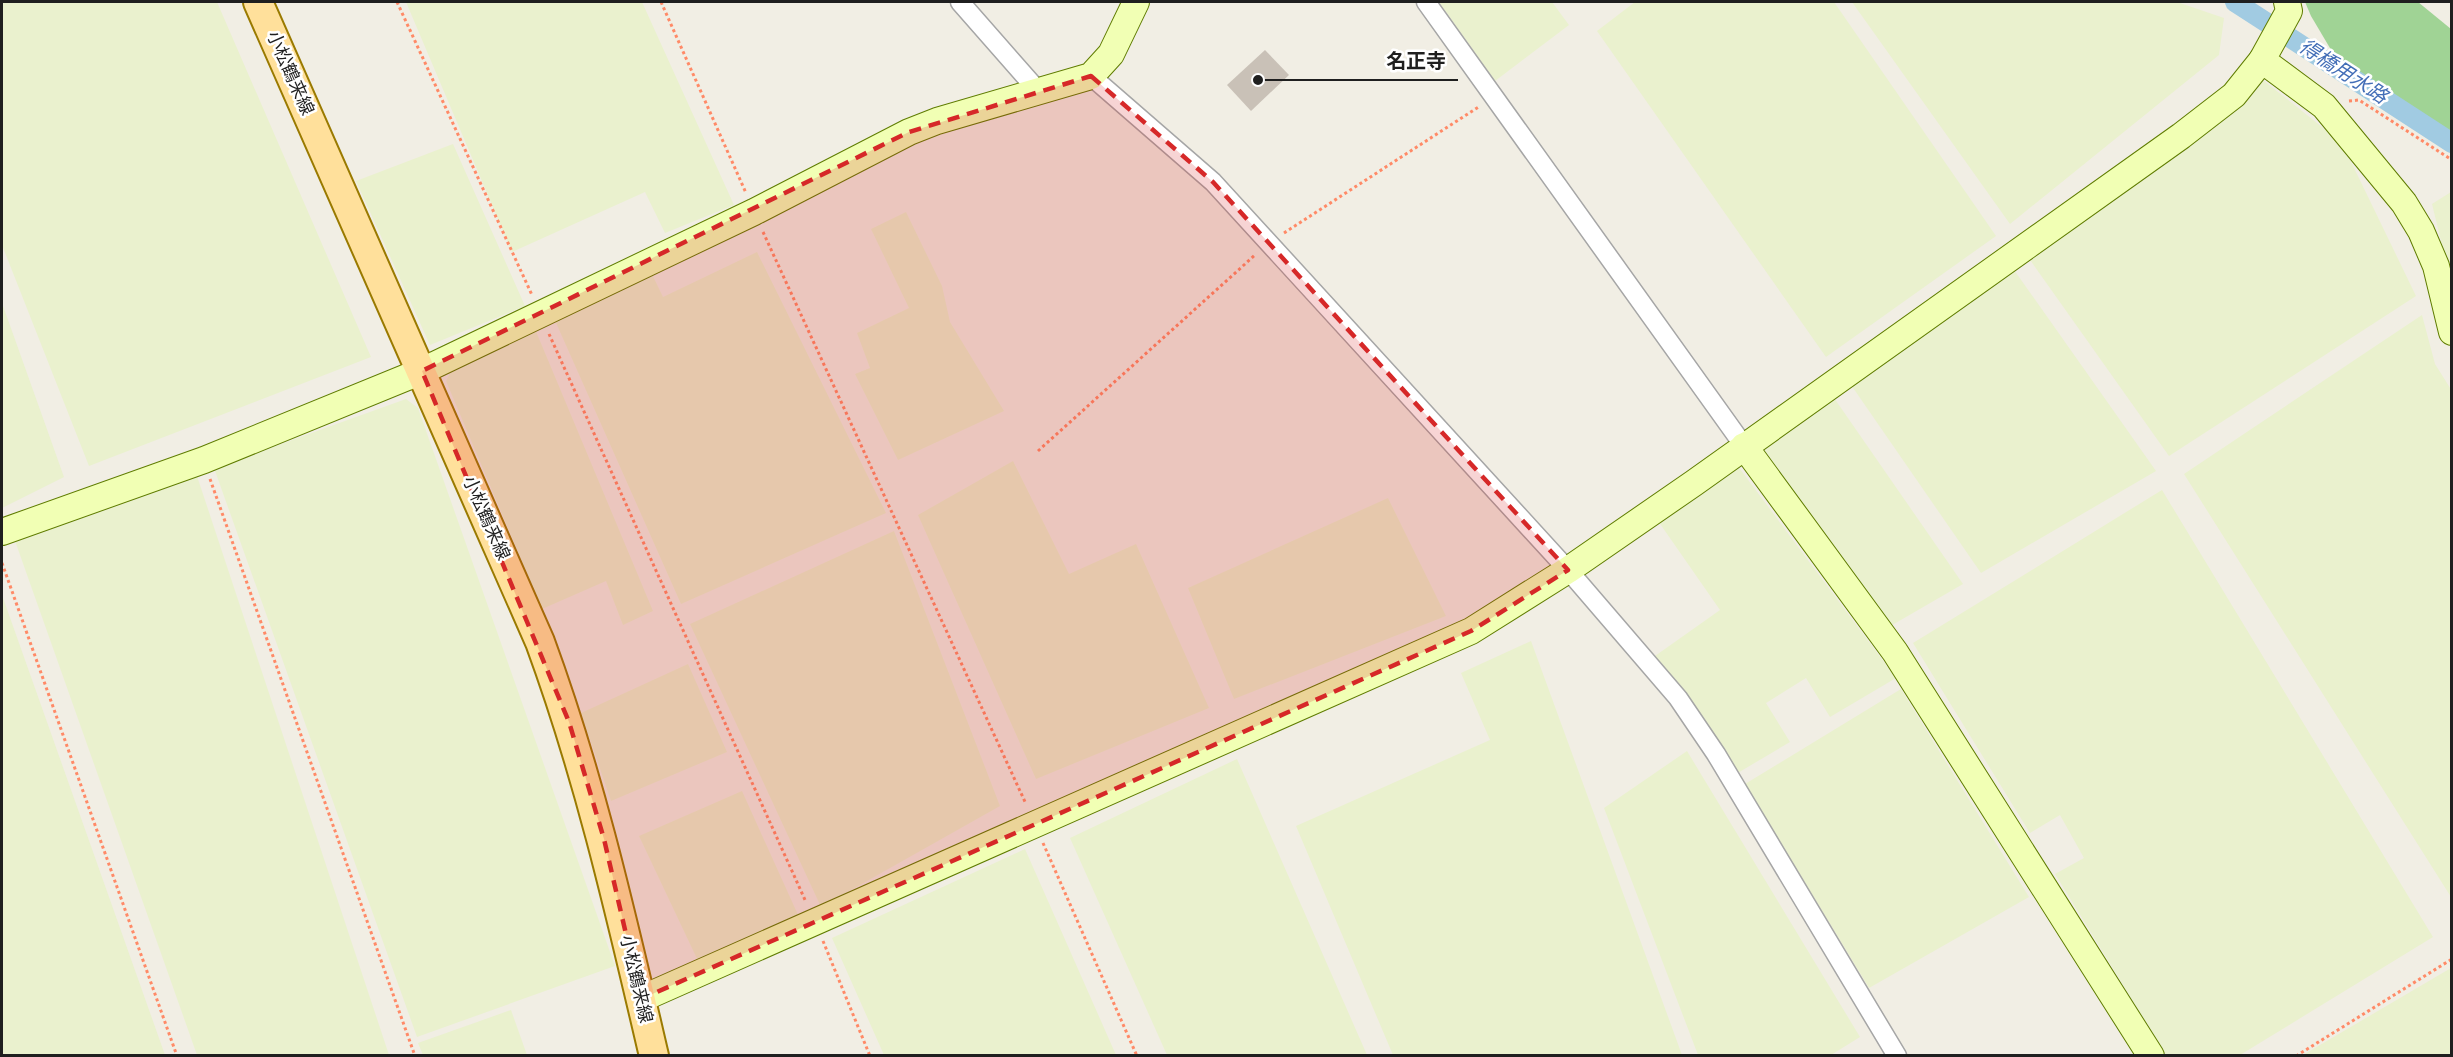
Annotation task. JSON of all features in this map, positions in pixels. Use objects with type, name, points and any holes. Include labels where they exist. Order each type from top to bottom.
[{"type":"main road","name":"小松鶴来線","points":[[258,2],[540,642],[569,722],[604,839],[654,1056]]},
{"type":"street","points":[[2,532],[204,460],[422,372],[754,212],[909,132],[937,121],[1091,76],[1111,54],[1136,2]]},
{"type":"street","points":[[1425,2],[1895,652],[2151,1056]]},
{"type":"street","points":[[966,4],[1039,92]]},
{"type":"street","points":[[641,999],[1471,631],[1568,570],[2209,115],[2234,95],[2268,51],[2288,6]]},
{"type":"street","points":[[2268,51],[2324,106],[2404,203],[2421,231],[2436,266],[2451,332]]},
{"type":"street","points":[[1091,76],[1213,182],[1568,570],[1678,698],[1710,745],[1888,1052]]},
{"type":"path","points":[[397,2],[816,923],[870,1056]]},
{"type":"path","points":[[661,2],[754,212],[1035,825],[1137,1056]]},
{"type":"path","points":[[1038,451],[1268,243],[1494,97]]},
{"type":"path","points":[[2324,106],[2360,100],[2451,160]]},
{"type":"path","points":[[204,460],[415,1056]]},
{"type":"path","points":[[2,563],[177,1056]]},
{"type":"path","points":[[2296,1056],[2451,959]]},
{"type":"highlighted area","points":[[1091,76],[1213,182],[1568,570],[1471,631],[641,999],[604,839],[569,722],[422,371],[909,132]]},
{"type":"green space","points":[[2,2],[217,2],[371,357],[89,466],[2,245]]},
{"type":"green space","points":[[406,2],[642,2],[734,205],[665,233],[645,192],[512,252]]},
{"type":"green space","points":[[1439,2],[1552,2],[1569,25],[1495,81]]},
{"type":"green space","points":[[1635,2],[1834,2],[1996,236],[1826,357],[1597,31]]},
{"type":"green space","points":[[1852,2],[2177,2],[2224,18],[2219,55],[2010,224]]},
{"type":"green space","points":[[2305,2],[2418,2],[2451,29],[2451,137],[2340,65]]},
{"type":"green space","points":[[2263,80],[2342,143],[2416,296],[2169,456],[2028,257]]},
{"type":"green space","points":[[453,144],[525,306],[430,345],[356,181]]},
{"type":"green space","points":[[2451,192],[2451,282],[2432,204]]},
{"type":"green space","points":[[906,212],[942,286],[950,322],[1004,411],[898,460],[855,374],[870,368],[857,333],[909,308],[871,229]]},
{"type":"green space","points":[[757,252],[886,513],[681,604],[553,316],[651,272],[663,297]]},
{"type":"green space","points":[[2012,267],[2156,471],[1981,573],[1849,382]]},
{"type":"green space","points":[[2,303],[64,477],[2,508]]},
{"type":"green space","points":[[2422,315],[2435,364],[2452,391],[2451,897],[2184,474]]},
{"type":"green space","points":[[535,329],[653,611],[623,625],[606,581],[542,609],[446,381],[454,365]]},
{"type":"green space","points":[[1832,395],[1963,584],[1887,628],[1755,448]]},
{"type":"green space","points":[[406,399],[418,408],[615,966],[417,1037],[214,468]]},
{"type":"green space","points":[[1013,461],[1069,574],[1136,544],[1209,708],[1036,779],[918,515]]},
{"type":"green space","points":[[1734,461],[1896,678],[1830,717],[1806,678],[1766,703],[1790,742],[1736,774],[1655,656],[1720,610],[1656,518]]},
{"type":"green space","points":[[196,473],[389,1055],[197,1055],[14,538]]},
{"type":"green space","points":[[2162,490],[2433,937],[2240,1055],[2166,1055],[2055,874],[2084,858],[2060,815],[2030,833],[1913,643]]},
{"type":"green space","points":[[1388,498],[1446,616],[1234,699],[1188,588]]},
{"type":"green space","points":[[894,531],[1000,806],[821,907],[690,624]]},
{"type":"green space","points":[[2,595],[165,1055],[2,1055]]},
{"type":"green space","points":[[1531,641],[1682,1055],[1393,1055],[1296,826],[1490,740],[1461,673]]},
{"type":"green space","points":[[688,664],[727,752],[611,801],[581,713]]},
{"type":"green space","points":[[1901,689],[2029,897],[1869,988],[1745,784]]},
{"type":"green space","points":[[1687,751],[1860,1037],[1831,1055],[1698,1055],[1604,808]]},
{"type":"green space","points":[[1237,759],[1367,1055],[1167,1055],[1070,838]]},
{"type":"green space","points":[[742,791],[799,917],[699,963],[639,836]]},
{"type":"green space","points":[[1025,849],[1116,1055],[884,1055],[832,938]]},
{"type":"green space","points":[[2451,968],[2451,1055],[2303,1055]]},
{"type":"green space","points":[[511,1010],[527,1055],[423,1055],[418,1043]]},
{"type":"building","points":[[1265,50],[1289,75],[1251,111],[1227,85]]},
{"type":"waterway","name":"得橋用水路","points":[[2235,2],[2452,143]]},
{"type":"place","name":"名正寺","points":[[1258,80]]}]
